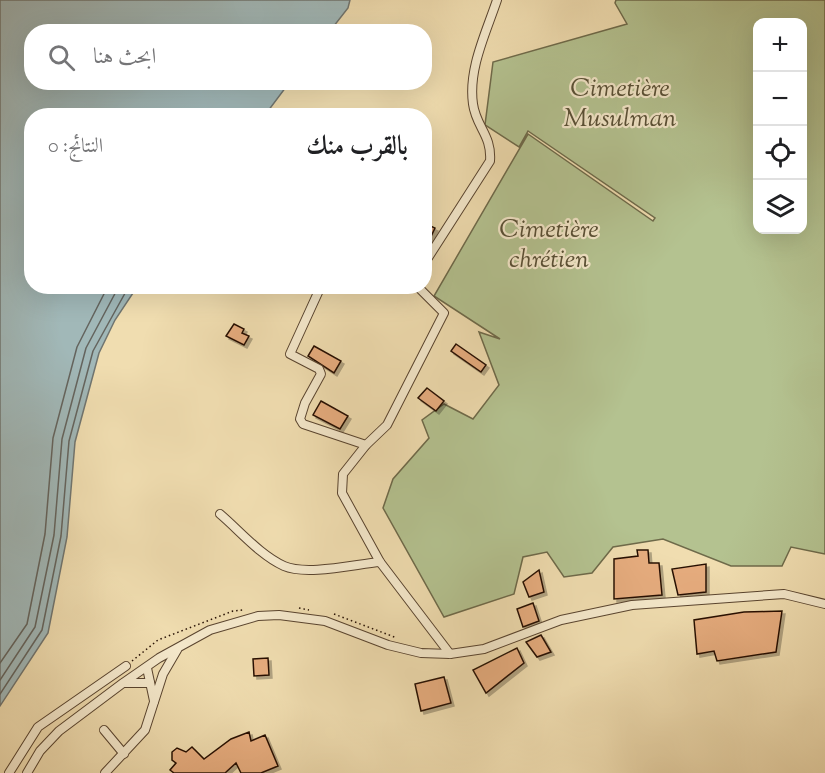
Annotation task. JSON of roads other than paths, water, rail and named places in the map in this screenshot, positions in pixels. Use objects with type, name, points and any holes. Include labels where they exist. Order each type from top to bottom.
[{"type":"street","points":[[432,252],[490,161],[491,147],[473,107],[472,89],[475,67],[497,0]]},
{"type":"street","points":[[317,294],[291,354],[319,369],[321,374],[305,403],[300,419],[303,424],[316,429],[366,444]]},
{"type":"street","points":[[425,294],[444,313],[387,425],[366,444],[343,474],[342,493],[381,562],[450,654]]},
{"type":"street","points":[[220,514],[268,556],[286,567],[306,570],[381,562]]},
{"type":"street","points":[[27,773],[40,751],[59,731],[123,682],[159,658],[210,630],[258,616],[279,615],[325,621],[388,645],[420,653],[450,654],[484,649],[561,620],[632,605],[784,594],[825,604]]},
{"type":"street","points":[[105,773],[145,730],[163,674],[179,647]]},
{"type":"street","points":[[159,658],[163,674]]},
{"type":"street","points":[[9,773],[38,727],[126,666]]},
{"type":"street","points":[[147,668],[154,701]]},
{"type":"street","points":[[123,682],[150,683]]},
{"type":"street","points":[[104,730],[124,754]]},
{"type":"water","points":[[0,0],[350,0],[348,8],[335,24],[24,24],[24,90],[284,90],[270,108],[24,108],[24,294],[132,294],[115,320],[99,353],[75,442],[67,537],[48,633],[0,706]]},
{"type":"park label","name":"Cimetière Musulman","points":[[620,104]]},
{"type":"park label","name":"Cimetière chrétien","points":[[549,245]]}]
